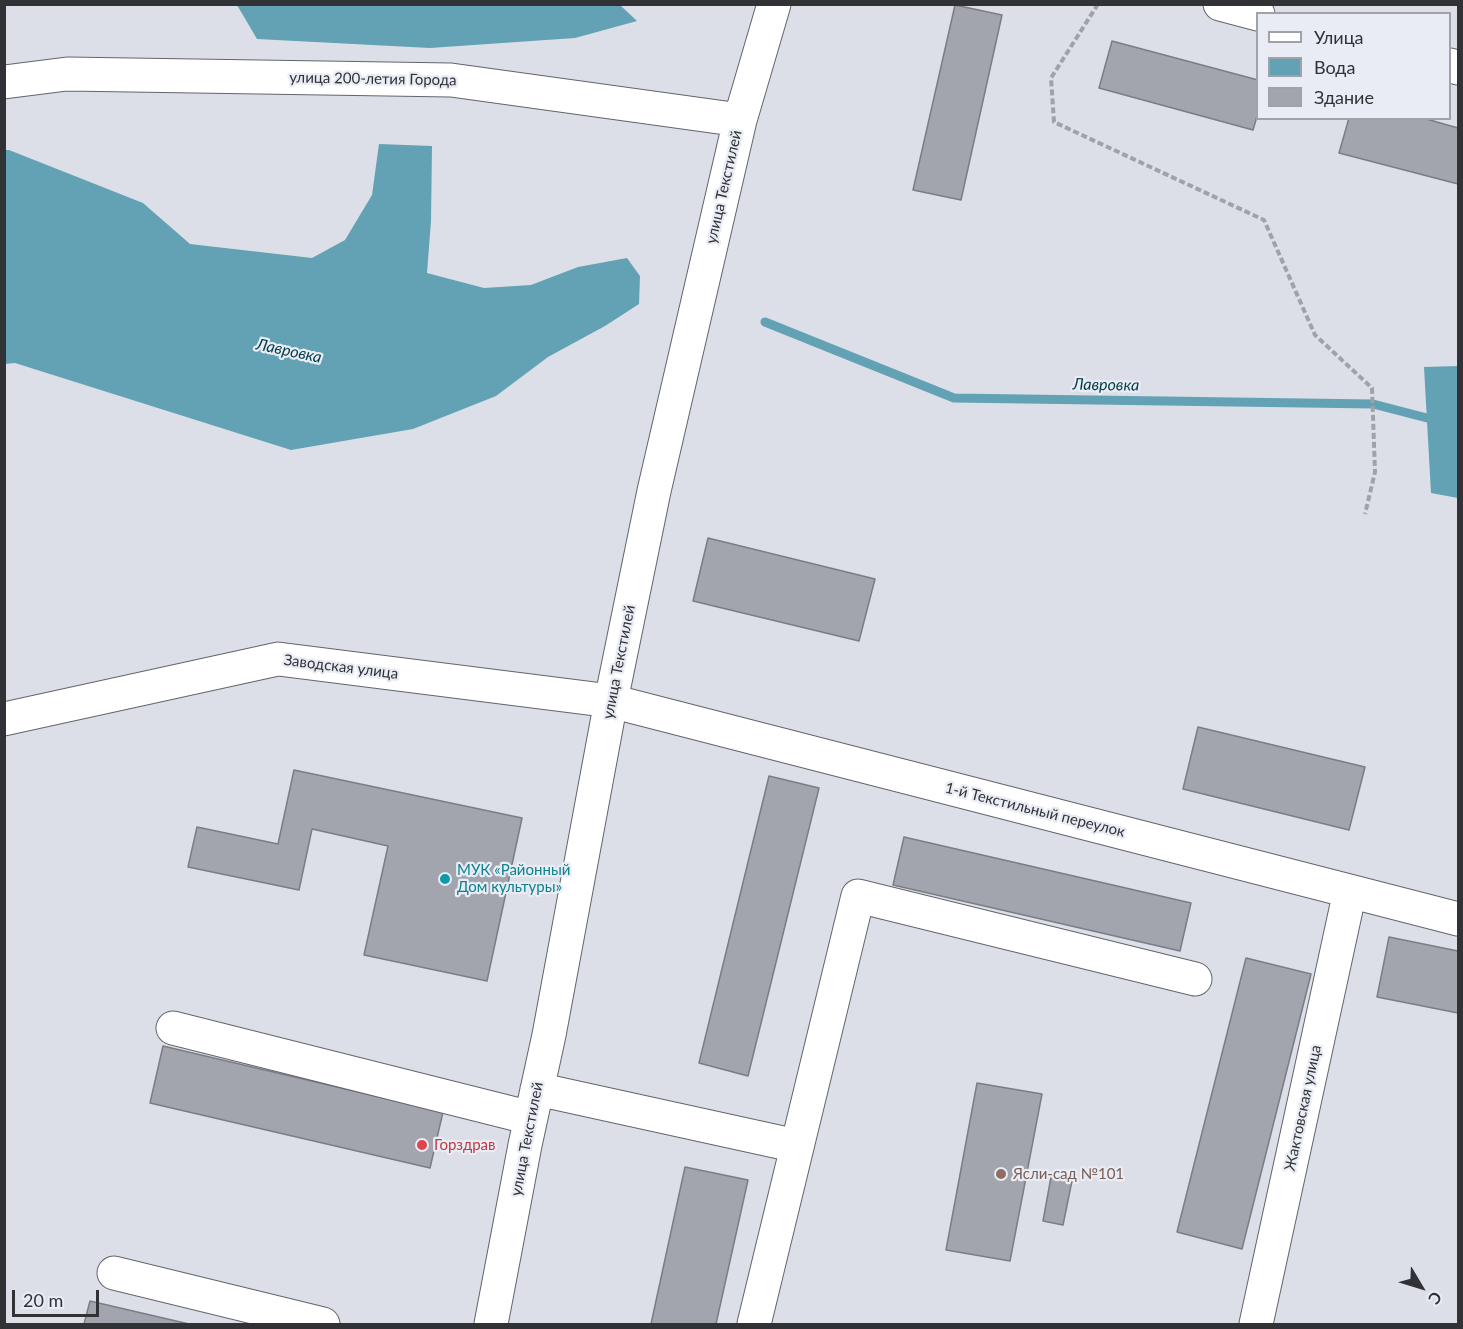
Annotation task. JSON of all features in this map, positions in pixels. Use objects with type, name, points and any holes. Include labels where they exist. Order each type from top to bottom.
[{"type":"street","name":"улица Текстилей","points":[[491,1324],[549,1035],[611,701],[654,491],[740,120],[774,4]]},
{"type":"street","points":[[1220,4],[1256,14]]},
{"type":"street","name":"улица 200-летия Города","points":[[4,82],[67,74],[451,80],[740,120]]},
{"type":"street","name":"Заводская улица","points":[[4,719],[278,659],[611,701]]},
{"type":"street","name":"1-й Текстильный переулок","points":[[611,701],[1458,919]]},
{"type":"street","name":"Жактовская улица","points":[[1256,1324],[1350,891]]},
{"type":"street","points":[[754,1324],[858,896],[1195,979]]},
{"type":"street","points":[[173,1028],[534,1103],[797,1146]]},
{"type":"street","points":[[114,1273],[323,1324]]},
{"type":"path","points":[[1098,4],[1051,78],[1054,122],[1264,220],[1315,334],[1372,388],[1375,472],[1365,514]]},
{"type":"water","points":[[237,5],[620,5],[637,21],[575,38],[430,48],[257,39]]},
{"type":"water","points":[[379,144],[432,146],[431,221],[427,273],[484,288],[531,285],[578,267],[627,258],[640,276],[639,304],[605,326],[548,357],[496,396],[413,429],[291,450],[15,363],[5,364],[5,150],[143,203],[190,244],[312,258],[345,240],[372,195]]},
{"type":"water","points":[[1458,366],[1458,498],[1431,493],[1424,367]]},
{"type":"building","points":[[955,5],[1002,15],[961,200],[913,190]]},
{"type":"building","points":[[1112,41],[1256,79],[1256,120],[1253,130],[1099,88]]},
{"type":"building","points":[[1348,120],[1430,120],[1458,128],[1458,184],[1339,153]]},
{"type":"building","points":[[708,538],[875,579],[859,641],[693,601]]},
{"type":"building","points":[[1198,727],[1365,767],[1349,830],[1183,789]]},
{"type":"building","name":"МУК «Районный Дом культуры»","points":[[294,770],[522,818],[487,981],[364,955],[388,846],[312,829],[299,890],[188,867],[197,827],[278,844]]},
{"type":"building","points":[[769,776],[819,788],[748,1076],[699,1063]]},
{"type":"building","points":[[904,837],[1191,903],[1180,951],[893,885]]},
{"type":"building","points":[[1389,937],[1458,951],[1458,1013],[1377,997]]},
{"type":"building","points":[[1246,958],[1311,974],[1242,1249],[1177,1232]]},
{"type":"building","points":[[163,1046],[443,1112],[430,1168],[150,1103]]},
{"type":"building","points":[[977,1083],[1042,1094],[1010,1261],[946,1250]]},
{"type":"building","points":[[685,1167],[748,1180],[716,1324],[651,1324]]},
{"type":"building","points":[[1051,1177],[1072,1181],[1063,1225],[1043,1221]]},
{"type":"building","points":[[90,1301],[189,1324],[84,1324]]},
{"type":"waterway","name":"Лавровка","points":[[765,322],[954,398],[1373,404],[1458,426]]},
{"type":"place","name":"МУК «Районный Дом культуры»","points":[[445,879]]},
{"type":"place","name":"Горздрав","points":[[422,1145]]},
{"type":"place","name":"Ясли-сад №101","points":[[1001,1174]]}]
